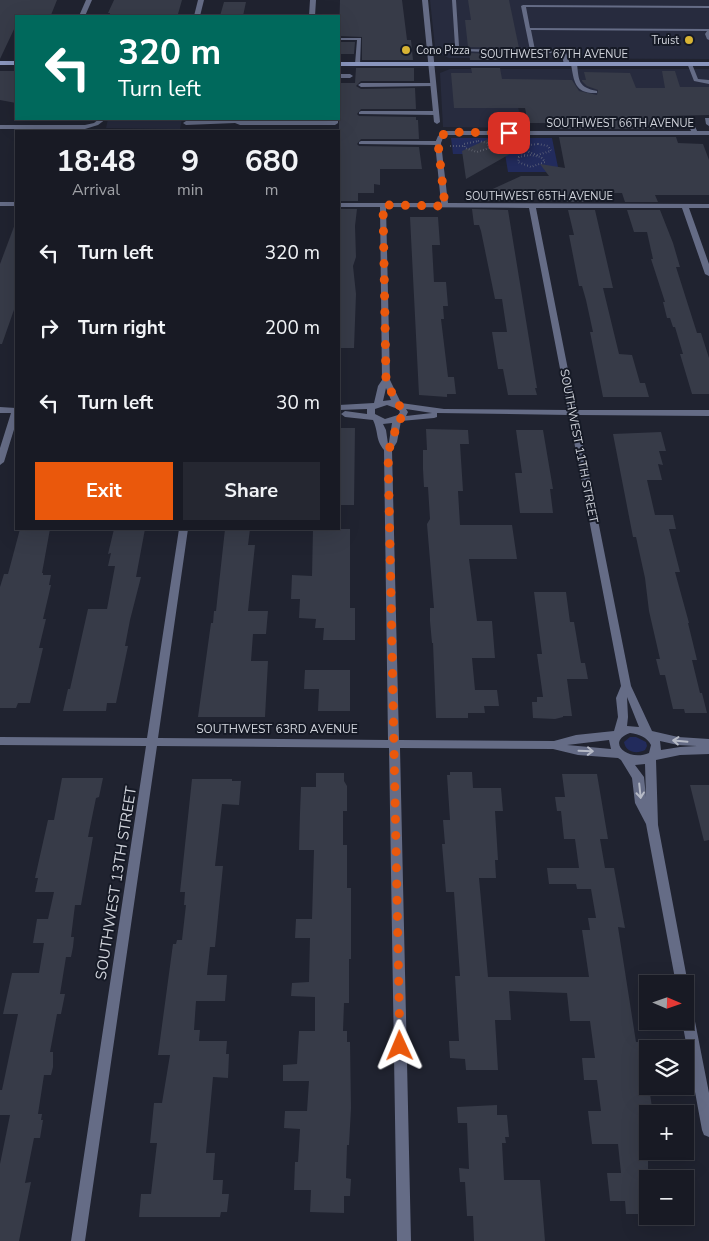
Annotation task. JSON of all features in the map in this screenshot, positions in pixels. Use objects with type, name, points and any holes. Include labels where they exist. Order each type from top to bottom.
[{"type":"main road","points":[[0,63],[15,63]]},
{"type":"main road","name":"SOUTHWEST 67TH AVENUE","points":[[340,64],[709,64]]},
{"type":"street","points":[[82,15],[89,0]]},
{"type":"street","points":[[197,15],[201,0]]},
{"type":"street","points":[[312,15],[313,0]]},
{"type":"street","points":[[425,0],[437,122]]},
{"type":"street","points":[[340,76],[350,76]]},
{"type":"street","points":[[0,126],[81,127],[96,124],[102,120]]},
{"type":"street","points":[[186,123],[235,120],[240,123],[335,123],[335,120]]},
{"type":"street","points":[[291,123],[291,130]]},
{"type":"street","name":"SOUTHWEST 66TH AVENUE","points":[[438,143],[442,135],[456,132],[709,133]]},
{"type":"street","points":[[438,143],[445,206]]},
{"type":"street","points":[[0,204],[15,204]]},
{"type":"street","name":"SOUTHWEST 65TH AVENUE","points":[[340,205],[709,206]]},
{"type":"street","points":[[383,205],[386,380],[404,412],[398,420],[393,442],[388,450],[404,1241]]},
{"type":"street","name":"SOUTHWEST 11TH STREET","points":[[532,206],[626,686],[635,700],[638,718],[649,734]]},
{"type":"street","points":[[685,206],[709,274]]},
{"type":"street","points":[[386,380],[376,405],[370,411],[382,430],[382,442],[388,450]]},
{"type":"street","points":[[340,408],[376,405],[388,402],[444,412],[709,413]]},
{"type":"street","points":[[0,410],[15,410]]},
{"type":"street","points":[[340,414],[388,422],[444,412]]},
{"type":"street","points":[[0,462],[15,413]]},
{"type":"street","name":"SOUTHWEST 13TH STREET","points":[[78,1241],[154,742],[184,530]]},
{"type":"street","name":"SOUTHWEST 11TH STREET","points":[[618,734],[623,717],[621,698],[626,686]]},
{"type":"street","points":[[652,825],[641,803],[638,777],[614,745],[618,734],[630,729],[678,741],[709,743]]},
{"type":"street","name":"SOUTHWEST 63RD AVENUE","points":[[0,741],[554,744],[566,740],[591,740],[618,734]]},
{"type":"street","points":[[649,734],[657,746],[652,757],[649,776],[653,803],[652,825],[680,975]]},
{"type":"street","name":"SOUTHWEST 63RD AVENUE","points":[[554,744],[566,750],[598,751],[622,756]]},
{"type":"street","points":[[622,756],[638,761],[680,752],[709,750]]},
{"type":"street","points":[[690,1030],[709,1130]]},
{"type":"lane","points":[[454,0],[459,49],[470,52],[563,50],[579,88],[583,91],[594,92]]},
{"type":"lane","points":[[534,51],[523,6],[709,7]]},
{"type":"lane","points":[[529,29],[709,31],[707,34],[709,39]]},
{"type":"lane","points":[[340,39],[359,39],[358,64]]},
{"type":"lane","points":[[689,64],[696,80],[709,82]]},
{"type":"lane","points":[[360,85],[433,85]]},
{"type":"lane","points":[[361,113],[436,113]]},
{"type":"lane","points":[[690,120],[694,133]]},
{"type":"lane","points":[[361,142],[438,143]]},
{"type":"path","points":[[464,146],[467,142],[475,140],[490,146],[511,148],[525,155],[535,155],[548,154],[551,149],[538,144],[525,147],[527,152],[535,155],[544,159],[543,165],[529,167],[520,164],[518,159],[525,155]]},
{"type":"path","points":[[450,146],[464,146],[468,150],[477,152],[486,150],[490,146]]},
{"type":"path","points":[[508,152],[511,148]]},
{"type":"shaded area","points":[[430,0],[709,0],[709,59],[449,58],[440,54],[435,47]]},
{"type":"shaded area","points":[[450,69],[709,69],[709,97],[516,96],[522,128],[443,127],[440,73]]},
{"type":"shaded area","points":[[108,120],[182,120],[180,129],[106,128]]},
{"type":"shaded area","points":[[451,138],[552,138],[559,172],[508,172],[505,154],[453,154]]},
{"type":"shaded area","points":[[630,737],[636,737],[646,742],[645,750],[632,752],[629,750],[624,742]]},
{"type":"building","points":[[0,0],[57,0],[51,15],[15,15],[15,27],[0,59]]},
{"type":"building","points":[[114,0],[182,0],[176,15],[109,15],[110,13],[108,13]]},
{"type":"building","points":[[340,0],[402,0],[407,40],[411,40],[413,60],[362,60],[362,37],[340,36]]},
{"type":"building","points":[[468,0],[509,0],[519,48],[468,47],[465,20],[471,20]]},
{"type":"building","points":[[224,2],[246,2],[243,15],[220,15]]},
{"type":"building","points":[[340,42],[355,42],[354,54],[340,54]]},
{"type":"building","points":[[469,53],[498,54],[499,60],[470,60]]},
{"type":"building","points":[[356,68],[414,68],[414,81],[361,81],[356,86],[361,89],[415,88],[416,109],[361,109],[357,114],[359,116],[416,117],[416,120],[418,120],[419,139],[361,139],[357,144],[359,146],[419,147],[422,169],[380,169],[380,185],[374,184],[374,193],[358,193],[358,201],[340,201],[340,83],[355,83]]},
{"type":"building","points":[[471,68],[500,68],[502,79],[572,80],[579,91],[597,95],[598,90],[587,86],[582,81],[586,80],[584,72],[630,73],[636,88],[665,88],[662,71],[675,71],[680,87],[709,87],[709,115],[667,116],[673,129],[558,129],[557,123],[528,123],[525,108],[454,108],[451,73],[472,73]]},
{"type":"building","points":[[0,71],[15,71],[15,103],[0,100]]},
{"type":"building","points":[[559,137],[676,137],[678,143],[703,144],[709,160],[709,195],[655,195],[658,202],[625,202],[622,193],[592,193],[593,202],[567,202],[565,193],[506,193],[507,201],[471,201],[471,199],[521,176],[549,176],[540,164],[565,168]]},
{"type":"building","points":[[488,139],[517,150],[466,179],[462,151]]},
{"type":"building","points":[[340,209],[357,209],[355,226],[356,257],[353,266],[356,294],[354,348],[340,348]]},
{"type":"building","points":[[472,209],[508,210],[537,395],[508,395],[503,369],[498,369],[492,332],[507,332],[502,299],[495,299],[481,231],[479,225],[474,225]]},
{"type":"building","points":[[568,210],[595,210],[613,288],[603,288],[619,354],[632,355],[640,383],[645,383],[649,397],[603,397],[590,332],[593,332],[582,286],[579,286],[569,235],[574,235]]},
{"type":"building","points":[[627,210],[660,210],[673,243],[680,267],[676,267],[697,333],[701,333],[709,358],[709,394],[692,394],[680,354],[683,354],[675,327],[673,327],[670,318],[667,318],[663,302],[665,302],[651,259],[653,259],[647,232],[634,232]]},
{"type":"building","points":[[410,217],[438,217],[440,245],[432,245],[434,282],[446,282],[448,306],[443,306],[444,319],[441,319],[448,377],[454,377],[456,394],[447,394],[447,397],[419,395]]},
{"type":"building","points":[[15,224],[15,307],[2,344],[0,344],[0,264]]},
{"type":"building","points":[[340,428],[355,428],[354,505],[340,505]]},
{"type":"building","points":[[426,429],[468,430],[469,444],[460,444],[463,491],[458,491],[460,525],[512,525],[517,559],[469,559],[477,621],[492,621],[495,658],[472,658],[475,690],[497,690],[499,706],[484,706],[485,713],[468,713],[468,718],[436,718],[433,643],[430,621],[430,608],[434,608],[427,524],[430,519],[428,487],[424,487],[423,469],[423,450],[427,450]]},
{"type":"building","points":[[516,430],[543,430],[553,489],[550,489],[553,513],[520,513],[515,473],[522,473]]},
{"type":"building","points":[[661,432],[666,451],[659,451],[663,465],[658,464],[662,480],[647,480],[655,515],[673,515],[676,529],[669,529],[680,572],[675,572],[697,660],[692,660],[707,713],[685,713],[684,709],[673,709],[665,675],[660,675],[656,659],[660,659],[649,611],[645,578],[636,537],[633,537],[613,434]]},
{"type":"building","points":[[350,529],[350,608],[355,608],[355,640],[323,640],[324,628],[315,628],[316,619],[299,618],[300,599],[291,599],[292,575],[312,576],[313,530]]},
{"type":"building","points":[[20,530],[50,530],[42,573],[43,575],[51,575],[49,585],[51,585],[39,648],[43,648],[30,703],[18,703],[16,708],[0,708],[0,587],[4,574],[8,574]]},
{"type":"building","points":[[114,530],[145,530],[136,577],[141,577],[130,620],[125,646],[128,646],[116,703],[107,703],[106,711],[63,711],[68,689],[70,689],[88,609],[107,609],[115,566],[108,566],[111,553],[108,554]]},
{"type":"building","points":[[225,530],[250,530],[248,545],[255,545],[248,611],[268,611],[266,634],[253,634],[251,661],[268,661],[265,717],[198,717],[211,623],[213,623],[214,611],[216,611]]},
{"type":"building","points":[[534,592],[566,592],[570,622],[574,622],[581,663],[585,663],[588,679],[567,679],[572,716],[563,716],[555,719],[533,718],[532,702],[537,702],[537,697],[543,697],[537,654],[542,654]]},
{"type":"building","points":[[305,670],[350,670],[350,711],[318,711],[319,689],[304,689]]},
{"type":"building","points":[[450,772],[472,772],[473,788],[501,788],[503,811],[495,811],[498,860],[495,860],[496,878],[479,878],[488,977],[589,977],[582,930],[590,930],[588,918],[596,918],[591,889],[577,889],[576,884],[549,884],[547,868],[579,868],[575,839],[564,839],[561,811],[557,811],[555,797],[565,797],[562,774],[597,774],[608,839],[600,839],[605,868],[614,868],[625,928],[618,927],[636,1042],[639,1042],[639,1095],[650,1095],[652,1105],[639,1105],[639,1160],[648,1160],[648,1170],[639,1170],[639,1214],[626,1214],[625,1201],[610,1201],[607,1173],[621,1173],[618,1144],[592,1144],[588,1111],[601,1111],[597,1080],[584,1080],[582,1058],[595,1058],[590,1021],[570,1021],[567,993],[509,991],[511,1020],[495,1020],[498,1070],[466,1070],[465,1059],[450,1058],[449,1041],[459,1041],[455,976],[460,976],[454,892],[446,892],[442,844],[445,844],[443,820],[450,820],[447,775],[450,775]]},
{"type":"building","points":[[316,773],[344,773],[344,781],[347,786],[347,811],[343,811],[343,845],[347,845],[347,888],[351,888],[351,959],[349,959],[349,1003],[344,1003],[343,1031],[347,1031],[347,1042],[350,1042],[351,1108],[346,1178],[351,1179],[350,1196],[344,1196],[344,1213],[310,1212],[311,1190],[294,1190],[295,1162],[298,1162],[300,1129],[284,1128],[285,1111],[307,1111],[309,1081],[283,1081],[283,1065],[297,1064],[299,1031],[315,1031],[315,997],[291,996],[292,983],[309,982],[310,938],[295,938],[296,919],[312,919],[314,850],[299,850],[300,813],[301,787],[316,787]]},
{"type":"building","points":[[62,778],[103,778],[99,797],[96,798],[88,837],[93,837],[81,905],[75,905],[71,937],[74,937],[71,957],[66,957],[60,994],[65,994],[61,1014],[57,1014],[50,1052],[53,1052],[53,1067],[51,1075],[44,1075],[38,1114],[42,1114],[41,1120],[43,1120],[40,1138],[34,1138],[25,1183],[31,1182],[19,1241],[0,1241],[0,1164],[10,1115],[0,1115],[0,1090],[2,1090],[18,1014],[3,1014],[12,973],[39,973],[44,943],[33,943],[37,919],[48,919],[54,892],[35,892],[38,878],[35,878],[48,820],[54,820]]},
{"type":"building","points":[[192,779],[232,779],[232,781],[241,781],[239,805],[222,804],[215,866],[223,866],[215,947],[210,947],[207,975],[227,975],[225,1001],[196,1001],[194,1030],[200,1030],[199,1041],[227,1041],[226,1054],[229,1054],[228,1078],[213,1077],[206,1153],[215,1153],[213,1180],[223,1180],[222,1194],[229,1194],[227,1212],[221,1212],[220,1217],[139,1217],[141,1194],[151,1194],[157,1143],[150,1143],[154,1103],[162,1103],[170,1055],[158,1055],[173,944],[176,944],[177,940],[182,940],[186,905],[184,905],[185,892],[180,892]]},
{"type":"building","points":[[690,785],[709,785],[709,840],[704,841]]},
{"type":"building","points":[[497,1105],[497,1115],[507,1115],[509,1137],[505,1137],[506,1143],[502,1143],[504,1180],[540,1180],[545,1241],[474,1241],[473,1216],[467,1216],[465,1182],[460,1182],[459,1168],[469,1169],[467,1123],[458,1123],[457,1107]]},
{"type":"place","name":"Truist","points":[[689,40]]},
{"type":"place","name":"Cono Pizza","points":[[406,50]]},
{"type":"route","points":[[400,1046],[388,450],[393,442],[397,420],[402,418],[404,412],[403,408],[397,404],[392,395],[391,387],[386,380],[383,205],[445,206],[438,139],[442,135],[451,132],[509,133]]}]
